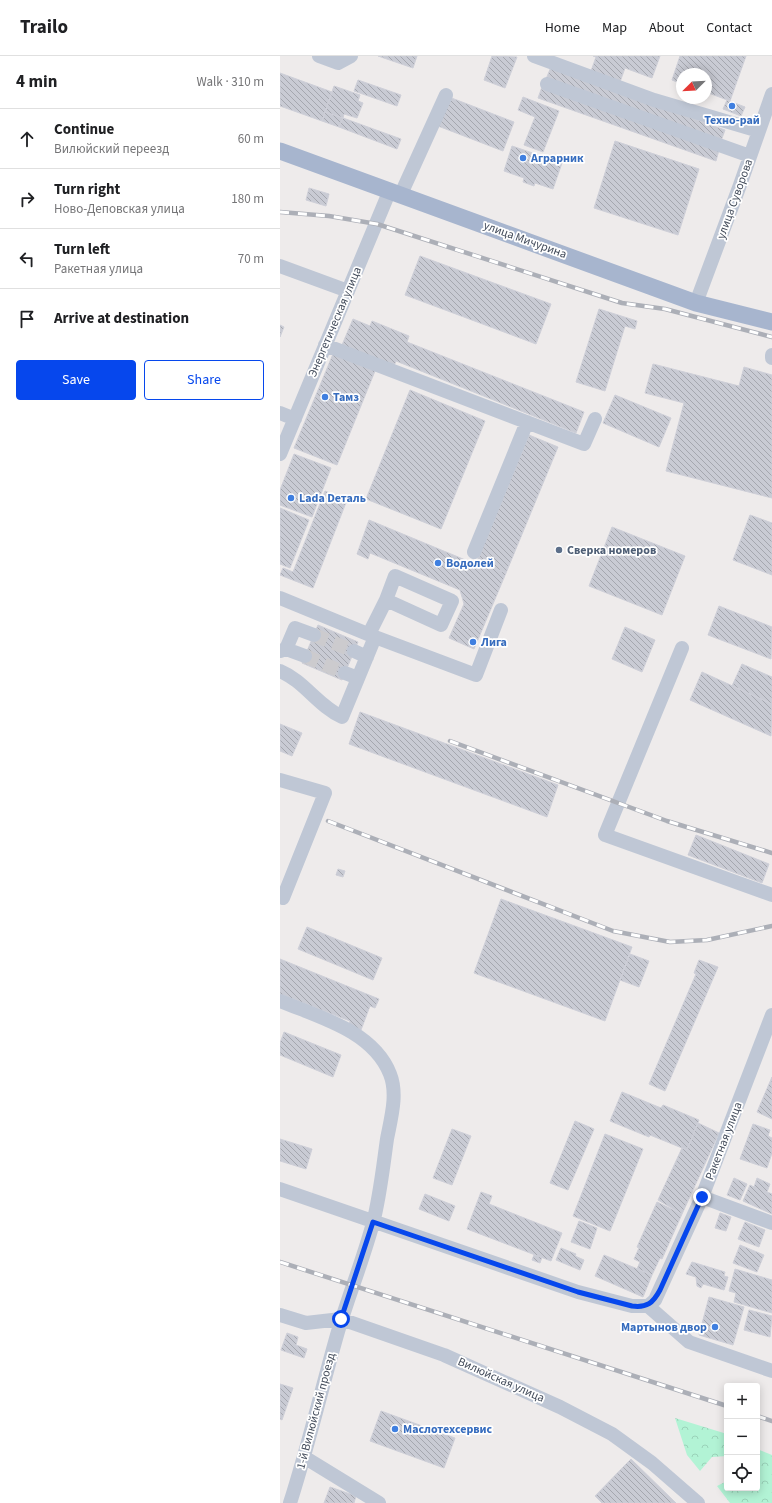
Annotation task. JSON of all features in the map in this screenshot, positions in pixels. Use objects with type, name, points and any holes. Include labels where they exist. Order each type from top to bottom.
[{"type":"main road","name":"улица Мичурина","points":[[280,151],[396,192],[696,303],[772,322]]},
{"type":"street","points":[[319,56],[338,63],[351,56]]},
{"type":"street","points":[[534,56],[654,100],[758,132]]},
{"type":"street","points":[[547,84],[750,156]]},
{"type":"street","name":"улица Суворова","points":[[696,303],[772,94]]},
{"type":"street","name":"Энергетическая улица","points":[[280,454],[348,291],[396,192],[446,95]]},
{"type":"street","points":[[280,266],[348,291]]},
{"type":"street","points":[[325,345],[584,444],[595,419]]},
{"type":"street","points":[[280,413],[295,419]]},
{"type":"street","points":[[474,552],[527,422]]},
{"type":"street","points":[[280,598],[372,636],[476,675],[501,610]]},
{"type":"street","points":[[280,671],[290,675],[329,711],[342,717],[358,678],[360,654],[372,636],[386,600]]},
{"type":"street","points":[[305,656],[283,650],[295,628],[314,635]]},
{"type":"street","points":[[682,648],[605,835],[772,895]]},
{"type":"street","points":[[345,673],[358,678]]},
{"type":"street","points":[[280,780],[325,793],[283,898]]},
{"type":"street","name":"1-й Вилюйский проезд","points":[[280,1001],[337,1024],[367,1042],[376,1050],[390,1074],[394,1087],[373,1222],[341,1319],[304,1457],[290,1503]]},
{"type":"street","name":"Ракетная улица","points":[[648,1306],[655,1300],[660,1290],[702,1197],[772,1015]]},
{"type":"street","points":[[280,1189],[578,1292],[640,1308],[648,1306],[689,1342],[772,1371]]},
{"type":"street","points":[[702,1197],[772,1223]]},
{"type":"street","name":"Вилюйская улица","points":[[280,1315],[306,1323],[341,1319],[444,1355],[560,1407],[612,1434],[632,1447],[698,1503]]},
{"type":"street","points":[[304,1457],[379,1503]]},
{"type":"green space","points":[[675,1418],[724,1433],[724,1456],[712,1457],[700,1471],[687,1455]]},
{"type":"green space","points":[[760,1450],[772,1455],[772,1503],[730,1503],[717,1486],[724,1482],[724,1491],[760,1491]]},
{"type":"building","points":[[378,56],[417,56],[413,68]]},
{"type":"building","points":[[492,56],[517,57],[505,88],[484,80]]},
{"type":"building","points":[[593,56],[660,56],[652,78],[625,68],[620,82],[591,71],[596,57]]},
{"type":"building","points":[[680,56],[746,56],[730,101],[712,94],[712,68],[676,68]]},
{"type":"building","points":[[551,67],[725,130],[721,141],[546,79]]},
{"type":"building","points":[[676,68],[676,82],[672,80]]},
{"type":"building","points":[[280,73],[332,92],[322,121],[280,106]]},
{"type":"building","points":[[358,80],[401,95],[397,106],[354,91]]},
{"type":"building","points":[[334,86],[360,95],[358,101],[363,103],[357,118],[344,114],[343,118],[325,112]]},
{"type":"building","points":[[542,87],[719,150],[716,161],[538,98]]},
{"type":"building","points":[[449,97],[514,122],[503,151],[438,126]]},
{"type":"building","points":[[523,97],[559,111],[543,152],[524,145],[535,117],[518,110]]},
{"type":"building","points":[[727,100],[745,107],[741,116],[723,109]]},
{"type":"building","points":[[325,112],[343,118],[339,127],[322,121]]},
{"type":"building","points":[[343,118],[401,139],[397,149],[339,127]]},
{"type":"building","points":[[615,141],[699,169],[678,235],[594,208]]},
{"type":"building","points":[[512,146],[562,163],[553,189],[535,183],[534,186],[523,182],[524,178],[504,171]]},
{"type":"building","points":[[309,188],[329,194],[326,206],[306,200]]},
{"type":"building","points":[[420,256],[551,304],[536,344],[405,295]]},
{"type":"building","points":[[599,309],[637,321],[635,329],[625,326],[605,391],[576,382]]},
{"type":"building","points":[[353,319],[370,326],[372,321],[409,336],[407,342],[584,412],[576,433],[396,361],[394,366],[342,345]]},
{"type":"building","points":[[280,325],[284,327],[280,337]]},
{"type":"building","points":[[333,354],[375,371],[337,465],[294,448]]},
{"type":"building","points":[[653,364],[739,386],[744,367],[772,375],[772,498],[666,471],[684,403],[645,393]]},
{"type":"building","points":[[410,390],[485,421],[441,529],[366,499]]},
{"type":"building","points":[[615,395],[671,418],[659,447],[603,423]]},
{"type":"building","points":[[529,435],[558,447],[506,573],[477,561]]},
{"type":"building","points":[[294,454],[331,468],[312,517],[280,505],[280,490]]},
{"type":"building","points":[[325,491],[347,500],[313,588],[280,575],[283,568],[293,572]]},
{"type":"building","points":[[280,508],[309,520],[290,568],[280,564]]},
{"type":"building","points":[[750,515],[772,523],[772,575],[733,560]]},
{"type":"building","points":[[369,520],[475,564],[477,561],[506,573],[474,649],[449,638],[464,604],[460,590],[370,553],[368,559],[357,554]]},
{"type":"building","points":[[612,527],[685,556],[662,615],[589,586]]},
{"type":"building","points":[[719,606],[772,627],[771,659],[708,635]]},
{"type":"building","points":[[318,625],[358,642],[342,680],[302,663]]},
{"type":"building","points":[[625,627],[655,640],[642,672],[612,659]]},
{"type":"building","points":[[742,664],[772,677],[772,704],[732,686]]},
{"type":"building","points":[[702,672],[772,704],[771,736],[690,700]]},
{"type":"building","points":[[360,712],[558,785],[547,817],[349,744]]},
{"type":"building","points":[[280,724],[302,733],[292,756],[280,751]]},
{"type":"building","points":[[696,835],[769,864],[762,883],[688,855]]},
{"type":"building","points":[[338,869],[345,871],[343,877],[336,875]]},
{"type":"building","points":[[501,899],[632,947],[605,1021],[474,973]]},
{"type":"building","points":[[307,927],[382,958],[373,980],[298,949]]},
{"type":"building","points":[[630,954],[649,961],[639,987],[620,980]]},
{"type":"building","points":[[280,959],[379,999],[375,1008],[370,1006],[361,1030],[349,1025],[350,1021],[280,994]]},
{"type":"building","points":[[699,960],[718,967],[665,1091],[649,1084],[696,974],[694,973]]},
{"type":"building","points":[[284,1032],[341,1055],[333,1077],[280,1055],[280,1043]]},
{"type":"building","points":[[772,1077],[772,1119],[757,1112]]},
{"type":"building","points":[[622,1092],[661,1108],[663,1105],[699,1120],[687,1150],[650,1135],[649,1137],[610,1121]]},
{"type":"building","points":[[575,1121],[594,1129],[568,1190],[550,1183]]},
{"type":"building","points":[[698,1123],[719,1133],[682,1214],[658,1200],[682,1148],[687,1150]]},
{"type":"building","points":[[753,1124],[770,1130],[768,1136],[772,1138],[772,1153],[767,1168],[740,1159]]},
{"type":"building","points":[[452,1129],[471,1136],[452,1185],[433,1178]]},
{"type":"building","points":[[605,1134],[643,1149],[610,1231],[573,1216]]},
{"type":"building","points":[[280,1139],[312,1149],[306,1169],[280,1161]]},
{"type":"building","points":[[734,1178],[747,1184],[740,1200],[727,1195]]},
{"type":"building","points":[[757,1178],[770,1184],[767,1192],[772,1194],[772,1214],[743,1201],[750,1185],[754,1187]]},
{"type":"building","points":[[481,1192],[492,1196],[489,1204],[562,1233],[551,1261],[467,1229]]},
{"type":"building","points":[[425,1194],[455,1206],[449,1221],[419,1209]]},
{"type":"building","points":[[657,1202],[682,1214],[662,1259],[660,1258],[652,1275],[637,1269],[640,1262],[634,1259],[639,1248],[637,1247]]},
{"type":"building","points":[[720,1213],[731,1217],[726,1231],[715,1228]]},
{"type":"building","points":[[579,1221],[597,1228],[590,1249],[571,1242]]},
{"type":"building","points":[[745,1222],[765,1230],[759,1247],[738,1239]]},
{"type":"building","points":[[740,1245],[764,1255],[757,1272],[733,1263]]},
{"type":"building","points":[[561,1248],[576,1254],[575,1256],[584,1260],[580,1270],[556,1260]]},
{"type":"building","points":[[534,1255],[542,1257],[540,1263],[532,1260]]},
{"type":"building","points":[[604,1255],[652,1275],[643,1297],[595,1276]]},
{"type":"building","points":[[692,1262],[725,1272],[724,1276],[728,1277],[724,1290],[703,1284],[701,1288],[697,1286],[696,1277],[686,1274]]},
{"type":"building","points":[[735,1269],[772,1280],[772,1313],[734,1302],[736,1293],[729,1291]]},
{"type":"building","points":[[709,1297],[744,1307],[733,1345],[699,1335]]},
{"type":"building","points":[[749,1310],[772,1316],[770,1337],[744,1330]]},
{"type":"building","points":[[287,1333],[298,1337],[296,1345],[307,1349],[304,1358],[281,1350]]},
{"type":"building","points":[[280,1384],[293,1388],[282,1420],[280,1419]]},
{"type":"building","points":[[381,1411],[455,1438],[444,1468],[370,1441]]},
{"type":"building","points":[[631,1459],[676,1503],[602,1503],[595,1496]]},
{"type":"building","points":[[330,1487],[356,1496],[354,1503],[324,1503]]},
{"type":"tunnel","points":[[314,635],[354,651]]},
{"type":"tunnel","points":[[305,656],[345,673]]},
{"type":"railway","points":[[280,212],[329,216],[377,224],[622,303],[665,309],[772,337]]},
{"type":"railway","points":[[450,741],[667,821],[772,853]]},
{"type":"railway","points":[[328,821],[613,931],[670,942],[707,940],[772,926]]},
{"type":"railway","points":[[280,1262],[724,1405]]},
{"type":"railway","points":[[760,1417],[772,1421]]},
{"type":"place","name":"Техно-рай","points":[[732,106]]},
{"type":"place","name":"Аграрник","points":[[523,158]]},
{"type":"place","name":"Тамз","points":[[325,397]]},
{"type":"place","name":"Lada Dеталь","points":[[291,498]]},
{"type":"place","name":"Сверка номеров","points":[[559,550]]},
{"type":"place","name":"Водолей","points":[[438,563]]},
{"type":"place","name":"Лига","points":[[473,642]]},
{"type":"place","name":"Мартынов двор","points":[[715,1327]]},
{"type":"place","name":"Маслотехсервис","points":[[395,1429]]},
{"type":"route","points":[[341,1319],[373,1222],[578,1292],[640,1308],[648,1306],[655,1300],[660,1290],[702,1197]]}]
